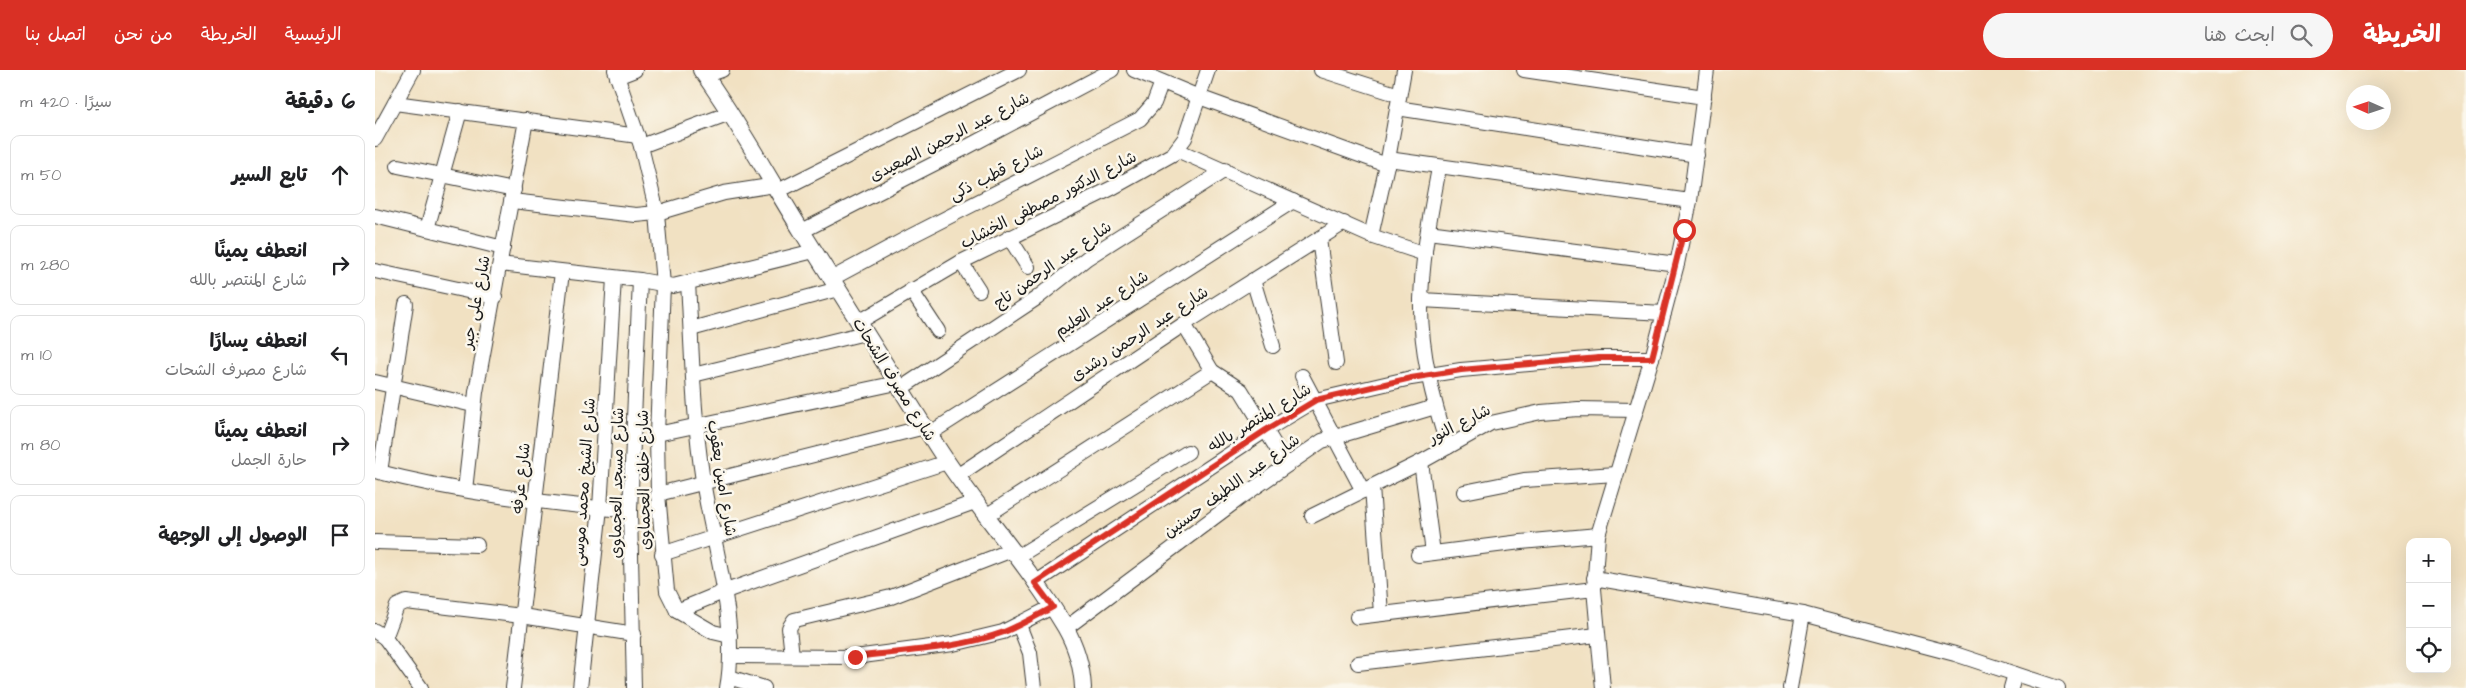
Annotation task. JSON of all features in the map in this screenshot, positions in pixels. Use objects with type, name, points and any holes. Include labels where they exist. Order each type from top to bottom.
[{"type":"street","points":[[375,139],[379,124],[395,103],[413,70]]},
{"type":"street","points":[[613,72],[635,70]]},
{"type":"street","points":[[703,73],[722,70]]},
{"type":"street","name":"شارع عبد الرحمن الصعيدى","points":[[802,231],[967,147],[1112,70]]},
{"type":"street","points":[[1208,70],[1185,138],[1177,150],[1371,236],[1425,254]]},
{"type":"street","points":[[1321,70],[1398,101],[1697,155]]},
{"type":"street","points":[[1371,236],[1388,162],[1404,70]]},
{"type":"street","points":[[1524,70],[1704,97]]},
{"type":"street","points":[[1603,688],[1594,584],[1598,535],[1652,358],[1677,264],[1690,201],[1707,70]]},
{"type":"street","name":"شارع خلف العجماوى","points":[[613,72],[640,141],[657,213],[663,285],[657,434],[658,494],[662,554],[667,591],[677,611]]},
{"type":"street","points":[[398,166],[442,175],[513,195],[625,215],[657,213],[724,193],[776,188],[1011,72]]},
{"type":"street","points":[[1142,72],[1199,97],[1388,162],[1690,201]]},
{"type":"street","name":"شارع مصرف الشحات","points":[[703,73],[730,113],[927,431],[975,502],[1015,553],[1066,628],[1080,663],[1083,688]]},
{"type":"street","name":"شارع قطب ذكى","points":[[691,329],[835,284],[911,236],[1140,119],[1153,103],[1162,82]]},
{"type":"street","points":[[395,103],[526,120],[640,141],[730,113]]},
{"type":"street","points":[[427,229],[460,111]]},
{"type":"street","name":"شارع على جبر","points":[[465,490],[473,405],[495,297],[526,120]]},
{"type":"street","name":"شارع الدكتور مصطفى الخشاب","points":[[693,375],[862,328],[911,290],[1009,237],[1113,188],[1177,150]]},
{"type":"street","points":[[1439,168],[1428,232],[1421,300],[1428,374],[1435,407],[1447,447]]},
{"type":"street","name":"شارع عبد الرحمن تاج","points":[[899,386],[1037,298],[1087,258],[1225,170]]},
{"type":"street","name":"شارع عبد العليم","points":[[658,494],[927,431],[1293,201]]},
{"type":"street","points":[[375,216],[503,248]]},
{"type":"street","name":"شارع عبد الرحمن رشدى","points":[[662,554],[952,469],[1344,223]]},
{"type":"street","points":[[1428,232],[1677,264]]},
{"type":"street","points":[[1009,237],[1028,267]]},
{"type":"street","points":[[1319,239],[1336,363]]},
{"type":"street","points":[[500,264],[640,280],[673,286],[815,251]]},
{"type":"street","points":[[961,262],[979,290]]},
{"type":"street","points":[[375,271],[495,297]]},
{"type":"street","name":"شارع عرفه","points":[[513,688],[562,272]]},
{"type":"street","name":"شارع الشيخ محمد موسى","points":[[580,688],[600,508],[615,278]]},
{"type":"street","name":"شارع مسجد العجماوى","points":[[634,688],[630,511],[640,280]]},
{"type":"street","points":[[1253,280],[1273,346]]},
{"type":"street","name":"شارع امين يعقوب","points":[[688,283],[695,427],[703,483],[716,537],[730,636],[729,683]]},
{"type":"street","points":[[911,290],[938,331]]},
{"type":"street","points":[[1421,300],[1664,313]]},
{"type":"street","points":[[406,304],[377,472],[465,490],[535,501],[630,511]]},
{"type":"street","points":[[1184,324],[1213,371],[1241,390],[1287,466]]},
{"type":"street","name":"شارع المنتصر بالله","points":[[1035,583],[1266,430],[1316,400],[1428,374],[1599,358],[1652,358]]},
{"type":"street","points":[[986,516],[1213,371]]},
{"type":"street","points":[[1302,376],[1335,436],[1368,489],[1381,614]]},
{"type":"street","points":[[375,382],[473,405]]},
{"type":"street","points":[[657,434],[899,386]]},
{"type":"street","name":"شارع عبد اللطيف حسنين","points":[[1066,628],[1240,498],[1322,441],[1435,407]]},
{"type":"street","name":"شارع النور","points":[[1311,516],[1421,462],[1491,423],[1515,416],[1578,409],[1636,410]]},
{"type":"street","points":[[792,656],[789,628],[793,620],[891,597],[1015,553],[1189,452]]},
{"type":"street","points":[[1421,462],[1433,553]]},
{"type":"street","points":[[1464,492],[1532,479],[1616,474]]},
{"type":"street","points":[[677,611],[723,592],[975,502]]},
{"type":"street","points":[[1418,555],[1521,542],[1598,535]]},
{"type":"street","points":[[375,542],[477,545]]},
{"type":"street","points":[[1357,617],[1594,584],[1803,614],[1955,654],[2058,688]]},
{"type":"street","points":[[421,688],[380,635],[397,606],[406,602],[522,616],[634,634]]},
{"type":"street","points":[[731,656],[855,657],[953,644],[986,637],[1019,625],[1053,607]]},
{"type":"street","points":[[677,611],[713,632],[730,636]]},
{"type":"street","points":[[1790,688],[1803,614]]},
{"type":"street","points":[[1019,625],[1030,654],[1034,688]]},
{"type":"street","points":[[1358,663],[1597,635]]},
{"type":"street","points":[[2011,688],[2015,674]]},
{"type":"street","points":[[729,683],[763,688]]},
{"type":"route","points":[[855,657],[971,641],[1003,632],[1053,607],[1035,583],[1266,430],[1316,400],[1428,374],[1599,358],[1652,358],[1684,230]]}]
